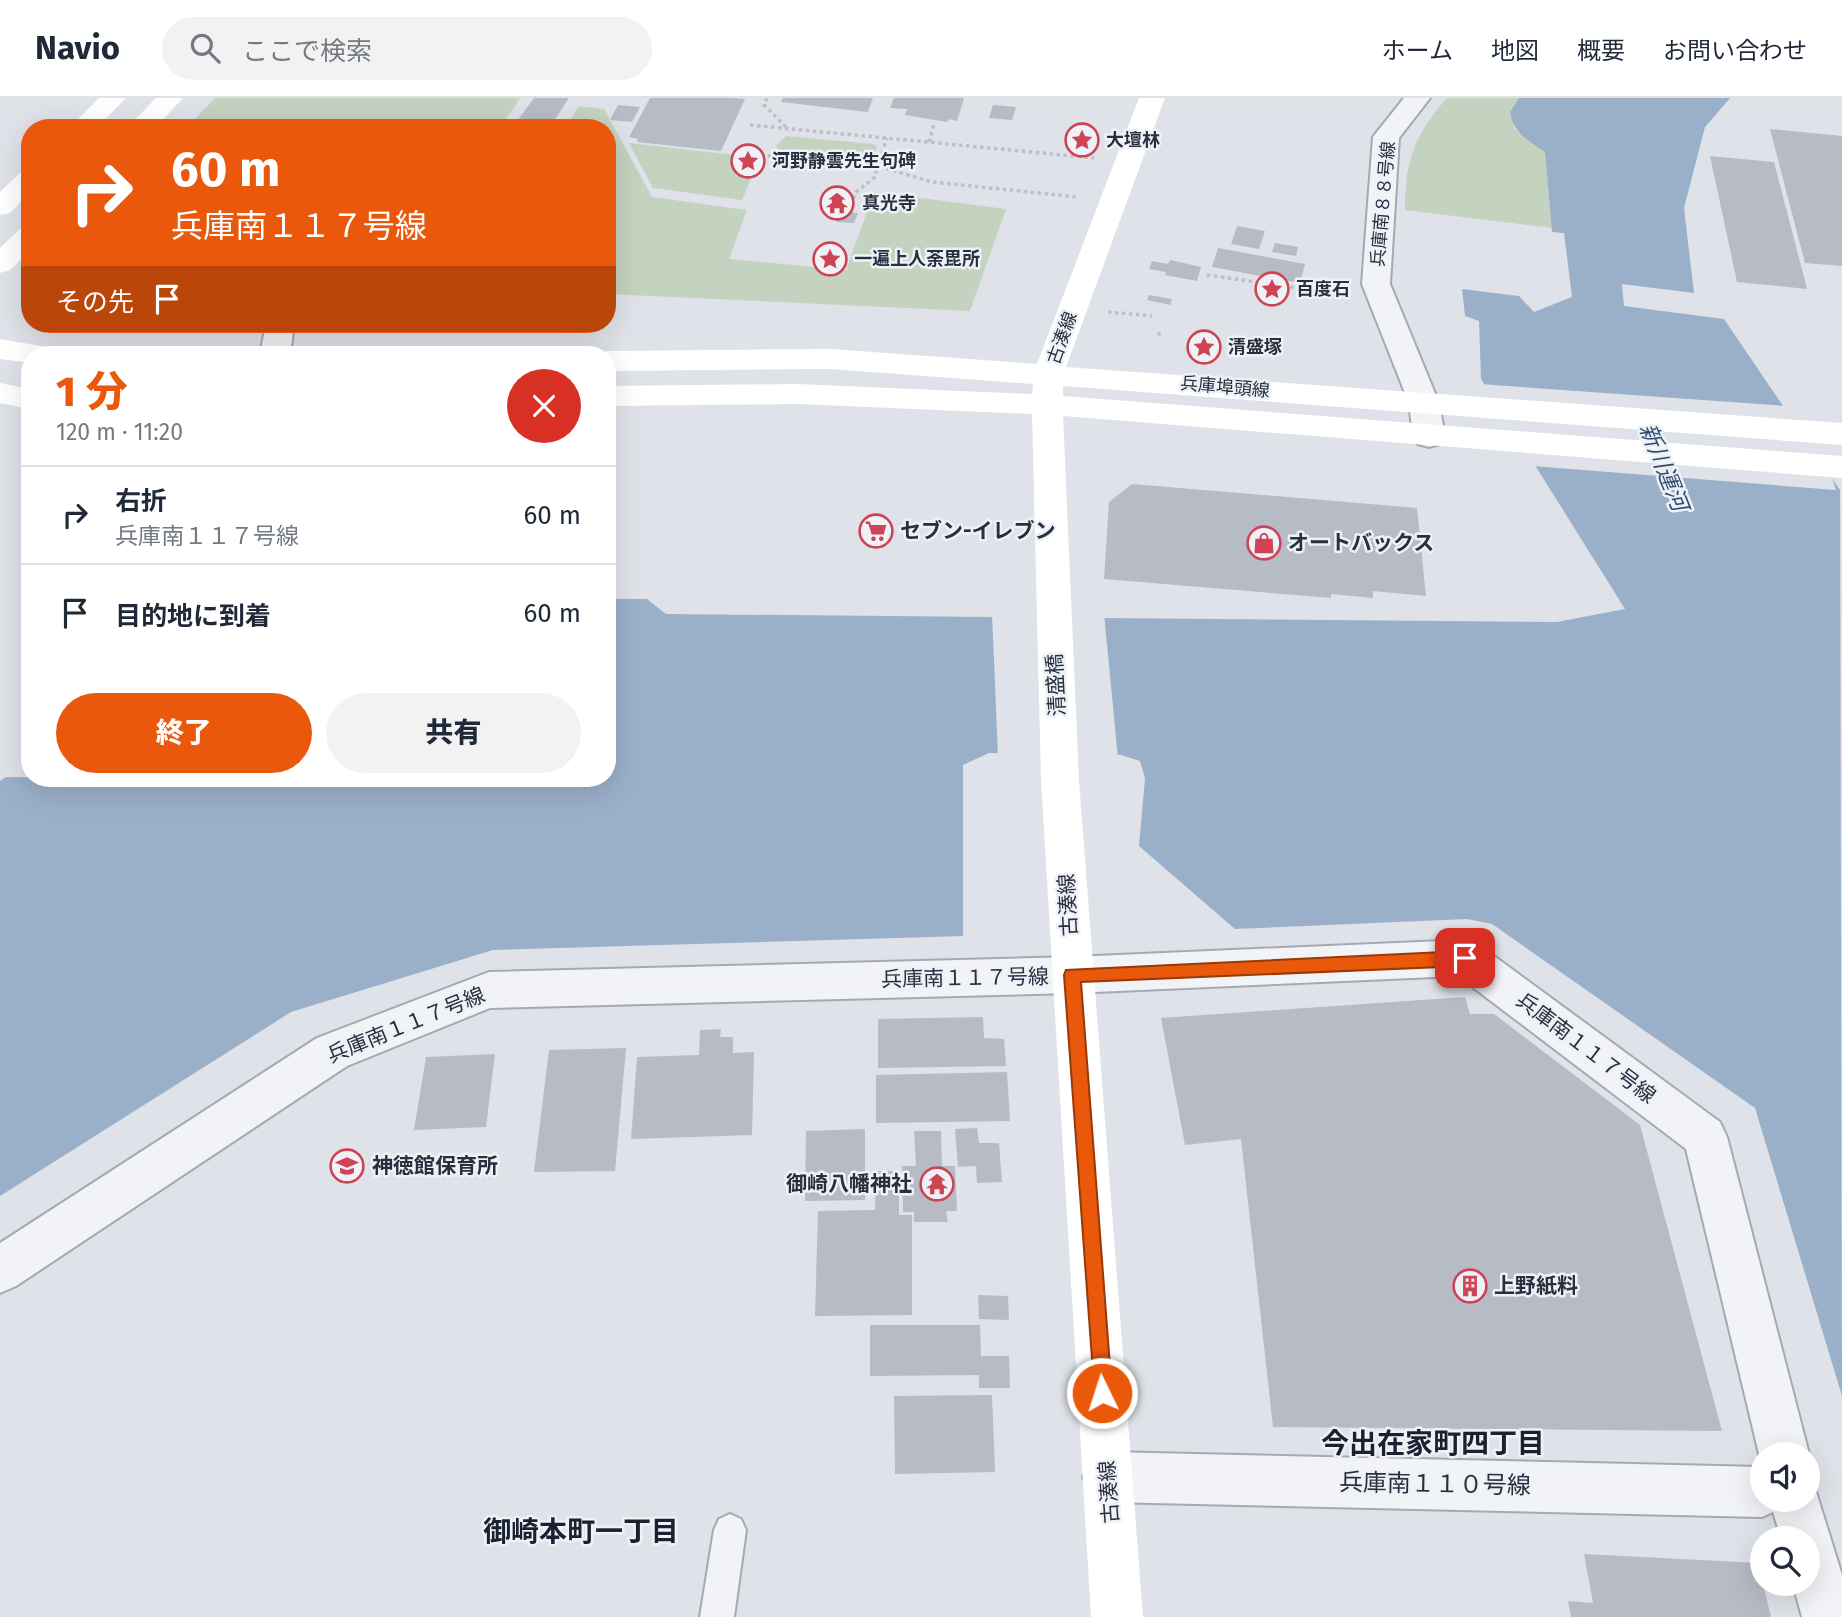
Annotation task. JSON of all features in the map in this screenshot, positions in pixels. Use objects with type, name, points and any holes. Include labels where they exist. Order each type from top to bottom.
[{"type":"main road","points":[[91,119],[113,98]]},
{"type":"main road","points":[[149,119],[170,98]]},
{"type":"main road","name":"古湊線","points":[[1052,591],[1048,388],[1152,98]]},
{"type":"main road","points":[[0,207],[21,187]]},
{"type":"main road","points":[[0,264],[21,244]]},
{"type":"main road","points":[[0,349],[21,352]]},
{"type":"main road","name":"兵庫埠頭線","points":[[621,361],[831,359],[1429,436],[1835,466]]},
{"type":"main road","points":[[619,395],[621,361]]},
{"type":"main road","name":"兵庫埠頭線","points":[[619,395],[827,395],[1048,388],[1424,403],[1829,433]]},
{"type":"main road","points":[[0,393],[21,397]]},
{"type":"main road","name":"清盛橋","points":[[1052,591],[1060,779]]},
{"type":"main road","name":"古湊線","points":[[1060,779],[1117,1617]]},
{"type":"street","name":"兵庫南８８号線","points":[[1417,98],[1386,137],[1376,284],[1424,403],[1429,436]]},
{"type":"street","name":"兵庫南１１７号線","points":[[0,1270],[332,1052],[489,990],[1072,975],[1465,958],[1706,1137],[1781,1442]]},
{"type":"street","name":"兵庫南１１０号線","points":[[1108,1477],[1750,1492]]},
{"type":"street","points":[[1820,1588],[1828,1617]]},
{"type":"lane","points":[[717,1617],[730,1530]]},
{"type":"path","points":[[766,98],[764,105],[788,128]]},
{"type":"path","points":[[929,142],[934,124]]},
{"type":"path","points":[[750,125],[1129,162]]},
{"type":"path","points":[[849,212],[856,192],[874,177],[887,138]]},
{"type":"path","points":[[747,154],[878,166],[932,182],[1114,201]]},
{"type":"path","points":[[1207,275],[1298,288]]},
{"type":"path","points":[[1159,332],[1159,338]]},
{"type":"green space","points":[[215,98],[520,98],[506,119],[195,119]]},
{"type":"green space","points":[[1447,98],[1519,98],[1510,112],[1515,129],[1545,152],[1552,228],[1405,210],[1407,177],[1414,150],[1427,124]]},
{"type":"green space","points":[[579,106],[604,109],[609,119],[571,119]]},
{"type":"green space","points":[[616,131],[652,197],[747,210],[729,259],[846,270],[874,192],[1006,209],[970,311],[616,294]]},
{"type":"green space","points":[[786,136],[873,144],[877,147],[873,158],[868,160],[780,151],[776,146]]},
{"type":"green space","points":[[629,143],[760,158],[742,200],[653,188]]},
{"type":"water","name":"新川運河","points":[[1519,98],[1730,98],[1705,127],[1684,208],[1694,293],[1622,284],[1624,306],[1724,319],[1840,490],[1842,1396],[1755,1108],[1492,924],[1467,919],[1235,929],[1139,846],[1145,778],[1140,761],[1121,755],[989,753],[963,765],[963,936],[493,950],[291,1012],[0,1196],[0,781],[6,777],[21,777],[21,787],[616,787],[616,599],[647,599],[666,614],[1557,622],[1625,609],[1481,379],[1479,321],[1465,316],[1462,289],[1519,296],[1534,312],[1572,297],[1564,233],[1552,232],[1545,152],[1514,126],[1510,112]]},
{"type":"pier","points":[[1480,384],[1786,406],[1828,465],[1836,490],[1532,466]]},
{"type":"pier","points":[[992,613],[1104,614],[1118,758],[998,757]]},
{"type":"building","points":[[534,98],[569,98],[555,119],[519,119]]},
{"type":"building","points":[[650,98],[745,99],[721,151],[637,142],[638,139],[629,137]]},
{"type":"building","points":[[783,98],[873,98],[868,112],[781,102]]},
{"type":"building","points":[[894,98],[964,98],[957,121],[948,119],[947,122],[905,115],[907,109],[890,108]]},
{"type":"building","points":[[618,105],[640,107],[632,122],[611,119]]},
{"type":"building","points":[[993,105],[1016,107],[1012,120],[989,118]]},
{"type":"building","points":[[1770,129],[1842,136],[1842,266],[1805,263]]},
{"type":"building","points":[[1710,156],[1774,162],[1807,289],[1737,282]]},
{"type":"building","points":[[840,211],[858,213],[854,223],[837,222]]},
{"type":"building","points":[[1237,226],[1265,231],[1259,249],[1231,244]]},
{"type":"building","points":[[1275,243],[1298,247],[1296,256],[1272,252]]},
{"type":"building","points":[[1218,248],[1305,264],[1300,283],[1212,267]]},
{"type":"building","points":[[1170,260],[1201,267],[1197,281],[1149,269],[1152,261],[1168,264]]},
{"type":"building","points":[[1149,295],[1172,299],[1170,305],[1147,300]]},
{"type":"building","name":"オートバックス","points":[[1132,484],[1417,508],[1426,596],[1373,591],[1373,598],[1331,594],[1331,598],[1104,579],[1109,502]]},
{"type":"building","name":"上野紙料","points":[[1465,997],[1470,1014],[1494,1014],[1640,1125],[1722,1431],[1273,1427],[1241,1139],[1185,1145],[1161,1018]]},
{"type":"building","points":[[983,1017],[984,1038],[1004,1039],[1006,1066],[878,1068],[878,1019]]},
{"type":"building","points":[[721,1029],[720,1037],[733,1037],[733,1053],[754,1052],[752,1135],[631,1139],[637,1057],[699,1055],[700,1030]]},
{"type":"building","points":[[626,1048],[615,1171],[534,1172],[549,1050]]},
{"type":"building","points":[[495,1054],[486,1127],[414,1130],[426,1057]]},
{"type":"building","points":[[1007,1072],[1010,1121],[876,1123],[876,1075]]},
{"type":"building","points":[[977,1128],[979,1143],[999,1143],[1002,1182],[977,1183],[976,1166],[958,1167],[955,1129]]},
{"type":"building","points":[[865,1129],[865,1200],[805,1201],[806,1131]]},
{"type":"building","points":[[914,1131],[941,1131],[942,1166],[955,1166],[957,1211],[946,1211],[948,1222],[914,1222],[914,1212],[903,1212],[902,1166],[916,1166]]},
{"type":"building","points":[[876,1171],[899,1171],[899,1215],[912,1215],[912,1315],[815,1316],[818,1211],[875,1210]]},
{"type":"building","points":[[978,1295],[1008,1296],[1009,1320],[979,1319]]},
{"type":"building","points":[[870,1325],[980,1325],[981,1356],[1009,1356],[1010,1388],[979,1388],[979,1375],[870,1376]]},
{"type":"building","points":[[992,1395],[995,1472],[895,1474],[894,1396]]},
{"type":"building","points":[[1584,1554],[1750,1563],[1750,1596],[1766,1596],[1771,1617],[1571,1617],[1568,1601],[1593,1603]]},
{"type":"place","name":"大壇林","points":[[1082,140]]},
{"type":"place","name":"河野静雲先生句碑","points":[[748,161]]},
{"type":"place","name":"真光寺","points":[[837,203]]},
{"type":"place","name":"一遍上人荼毘所","points":[[830,259]]},
{"type":"place","name":"百度石","points":[[1272,289]]},
{"type":"place","name":"清盛塚","points":[[1204,347]]},
{"type":"place","name":"セブン-イレブン","points":[[876,531]]},
{"type":"place","name":"オートバックス","points":[[1264,543]]},
{"type":"place","name":"神徳館保育所","points":[[347,1166]]},
{"type":"place","name":"御崎八幡神社","points":[[937,1184]]},
{"type":"place","name":"上野紙料","points":[[1470,1286]]},
{"type":"district","name":"今出在家町四丁目","points":[[1433,1443]]},
{"type":"district","name":"御崎本町一丁目","points":[[581,1531]]},
{"type":"route","points":[[1102,1393],[1072,975],[1465,958]]}]
